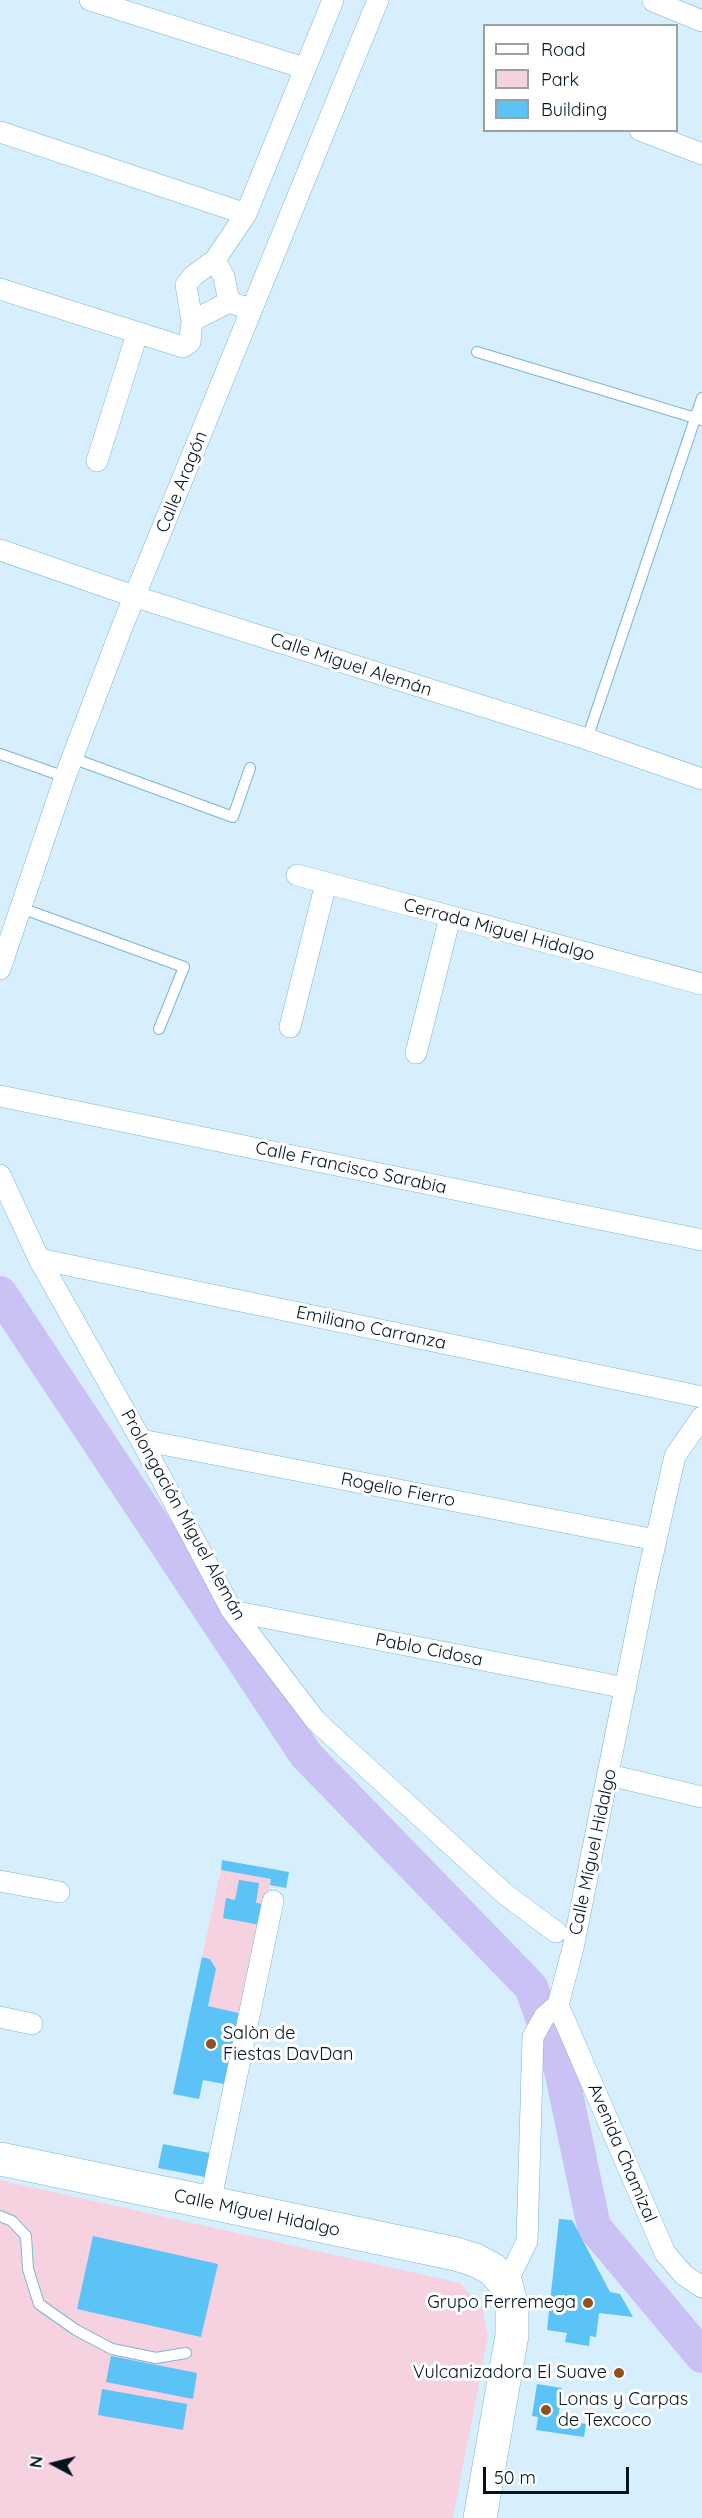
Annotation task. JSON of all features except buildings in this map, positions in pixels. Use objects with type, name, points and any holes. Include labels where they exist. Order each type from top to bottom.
[{"type":"main road","name":"Calle Míguel Hidalgo","points":[[0,2159],[456,2254],[475,2260],[492,2270],[506,2284]]},
{"type":"main road","points":[[480,2518],[512,2334],[512,2307],[506,2284]]},
{"type":"street","points":[[90,0],[304,68]]},
{"type":"street","points":[[0,289],[183,347],[190,342],[192,321],[186,285],[193,276],[215,260],[246,214],[333,0]]},
{"type":"street","name":"Calle Aragón","points":[[0,969],[69,767],[250,309],[378,0]]},
{"type":"street","points":[[653,1],[702,21]]},
{"type":"street","points":[[0,132],[246,214]]},
{"type":"street","points":[[645,132],[702,154]]},
{"type":"street","points":[[215,260],[224,277],[229,302]]},
{"type":"street","points":[[192,321],[229,302],[250,309]]},
{"type":"street","points":[[97,461],[137,334]]},
{"type":"street","name":"Calle Miguel Alemán","points":[[0,550],[136,597],[587,739],[702,779]]},
{"type":"street","name":"Cerrada Miguel Hidalgo","points":[[297,875],[702,984]]},
{"type":"street","points":[[290,1027],[326,883]]},
{"type":"street","points":[[416,1053],[450,917]]},
{"type":"street","name":"Calle Francisco Sarabia","points":[[0,1096],[702,1240]]},
{"type":"street","name":"Prolongación Miguel Alemán","points":[[0,1175],[39,1259],[141,1440],[232,1611],[316,1721],[505,1894],[556,1932]]},
{"type":"street","name":"Emiliano Carranza","points":[[39,1259],[702,1397]]},
{"type":"street","name":"Calle Míguel Hidalgo","points":[[506,2284],[527,2241],[533,2037],[546,2017],[573,1948],[675,1456],[702,1417]]},
{"type":"street","name":"Rogelio Fierro","points":[[141,1440],[656,1540]]},
{"type":"street","name":"Pablo Cidosa","points":[[232,1611],[626,1688]]},
{"type":"street","points":[[609,1775],[702,1797]]},
{"type":"street","points":[[0,1881],[59,1892]]},
{"type":"street","points":[[210,2203],[273,1901]]},
{"type":"street","points":[[0,2017],[32,2024]]},
{"type":"street","name":"Avenida Chamizal","points":[[546,2017],[665,2253],[684,2275],[702,2288]]},
{"type":"lane","points":[[477,352],[699,419]]},
{"type":"lane","points":[[587,739],[699,419],[702,398]]},
{"type":"lane","points":[[0,753],[69,767],[233,817],[250,768]]},
{"type":"lane","points":[[21,908],[184,967],[159,1029]]},
{"type":"lane","points":[[0,2216],[12,2221],[26,2236],[28,2269],[39,2304],[75,2330],[112,2349],[156,2358],[186,2353]]},
{"type":"green space","points":[[221,1870],[271,1879],[243,2014],[208,2006],[216,1969],[210,1959],[202,1957]]},
{"type":"green space","points":[[0,2180],[460,2283],[483,2309],[488,2337],[453,2518],[0,2518]]},
{"type":"waterway","points":[[0,1293],[306,1755],[531,1987],[561,2070],[594,2227],[702,2356]]},
{"type":"place","name":"Salòn de Fiestas DavDan","points":[[211,2044]]},
{"type":"place","name":"Grupo Ferremega","points":[[588,2303]]},
{"type":"place","name":"Vulcanizadora El Suave","points":[[619,2373]]},
{"type":"place","name":"Lonas y Carpas de Texcoco","points":[[546,2410]]}]
